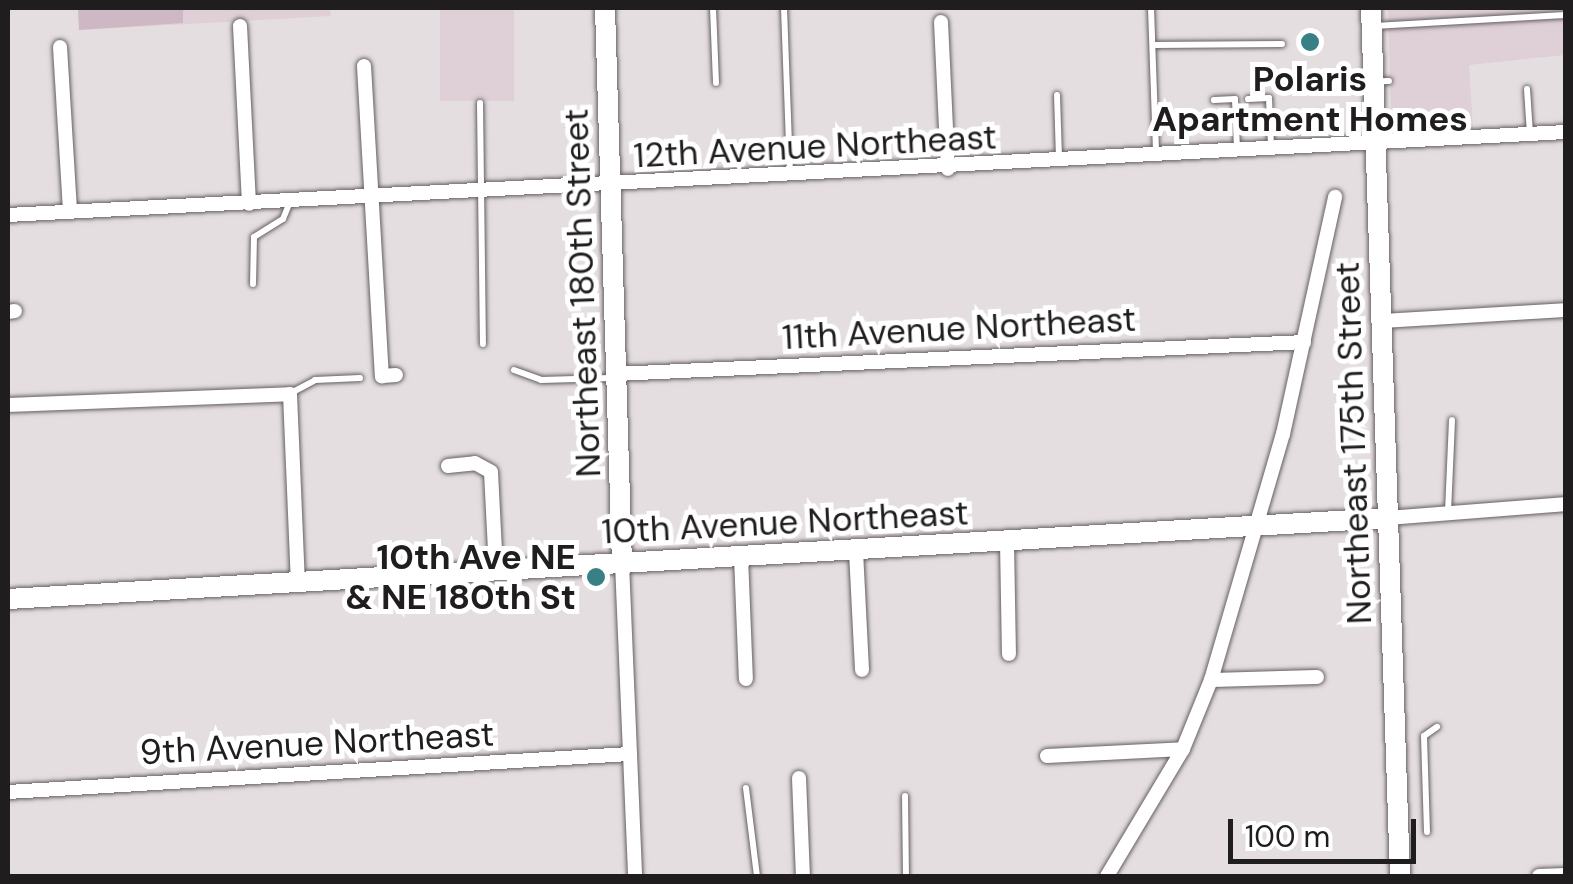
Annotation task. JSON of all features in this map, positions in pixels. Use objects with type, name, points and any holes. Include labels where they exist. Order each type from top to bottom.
[{"type":"street","name":"Northeast 180th Street","points":[[605,8],[634,876]]},
{"type":"street","name":"Northeast 175th Street","points":[[1372,17],[1382,81],[1377,147],[1400,876]]},
{"type":"street","points":[[940,22],[948,169]]},
{"type":"street","points":[[240,26],[250,204]]},
{"type":"street","points":[[60,47],[70,212]]},
{"type":"street","points":[[364,66],[389,376]]},
{"type":"street","name":"12th Avenue Northeast","points":[[8,215],[1377,147],[1566,132]]},
{"type":"street","points":[[1107,876],[1183,749],[1211,680],[1257,527],[1304,342],[1335,196]]},
{"type":"street","points":[[1382,321],[1566,310]]},
{"type":"street","name":"11th Avenue Northeast","points":[[617,376],[1304,342]]},
{"type":"street","points":[[8,404],[290,394],[298,582]]},
{"type":"street","points":[[448,466],[475,463],[491,472],[496,570]]},
{"type":"street","name":"10th Avenue Northeast","points":[[8,599],[1257,527],[1566,504]]},
{"type":"street","points":[[1007,542],[1009,654]]},
{"type":"street","points":[[856,550],[862,670]]},
{"type":"street","points":[[740,557],[746,678]]},
{"type":"street","points":[[1211,680],[1316,677]]},
{"type":"street","points":[[1047,756],[1183,749]]},
{"type":"street","name":"9th Avenue Northeast","points":[[8,792],[630,754]]},
{"type":"street","points":[[799,778],[803,876]]},
{"type":"street","points":[[1539,876],[1566,874]]},
{"type":"lane","points":[[712,8],[716,83]]},
{"type":"lane","points":[[784,8],[790,177]]},
{"type":"lane","points":[[1152,8],[1156,158]]},
{"type":"lane","points":[[1372,17],[1566,14]]},
{"type":"lane","points":[[1153,44],[1282,44]]},
{"type":"lane","points":[[1280,84],[1382,81]]},
{"type":"lane","points":[[1527,88],[1530,135]]},
{"type":"lane","points":[[1056,94],[1059,163]]},
{"type":"lane","points":[[1248,99],[1269,98],[1272,152]]},
{"type":"lane","points":[[1214,100],[1235,99],[1237,154]]},
{"type":"lane","points":[[480,104],[483,344]]},
{"type":"lane","points":[[253,284],[254,237],[283,220],[290,202]]},
{"type":"lane","points":[[514,370],[541,380],[617,376]]},
{"type":"lane","points":[[290,394],[315,380],[360,378]]},
{"type":"lane","points":[[1448,513],[1452,420]]},
{"type":"lane","points":[[1427,832],[1424,736],[1437,728]]},
{"type":"lane","points":[[746,788],[757,876]]},
{"type":"lane","points":[[905,796],[906,876]]},
{"type":"shaded area","points":[[78,8],[330,8],[331,16],[79,30]]},
{"type":"shaded area","points":[[78,8],[183,8],[183,23],[79,30]]},
{"type":"shaded area","points":[[440,8],[514,8],[514,101],[440,101]]},
{"type":"shaded area","points":[[1388,8],[1565,8],[1565,55],[1469,65],[1473,129],[1392,134]]},
{"type":"place","name":"Polaris Apartment Homes","points":[[1310,42]]},
{"type":"place","name":"10th Ave NE & NE 180th St","points":[[596,577]]}]
